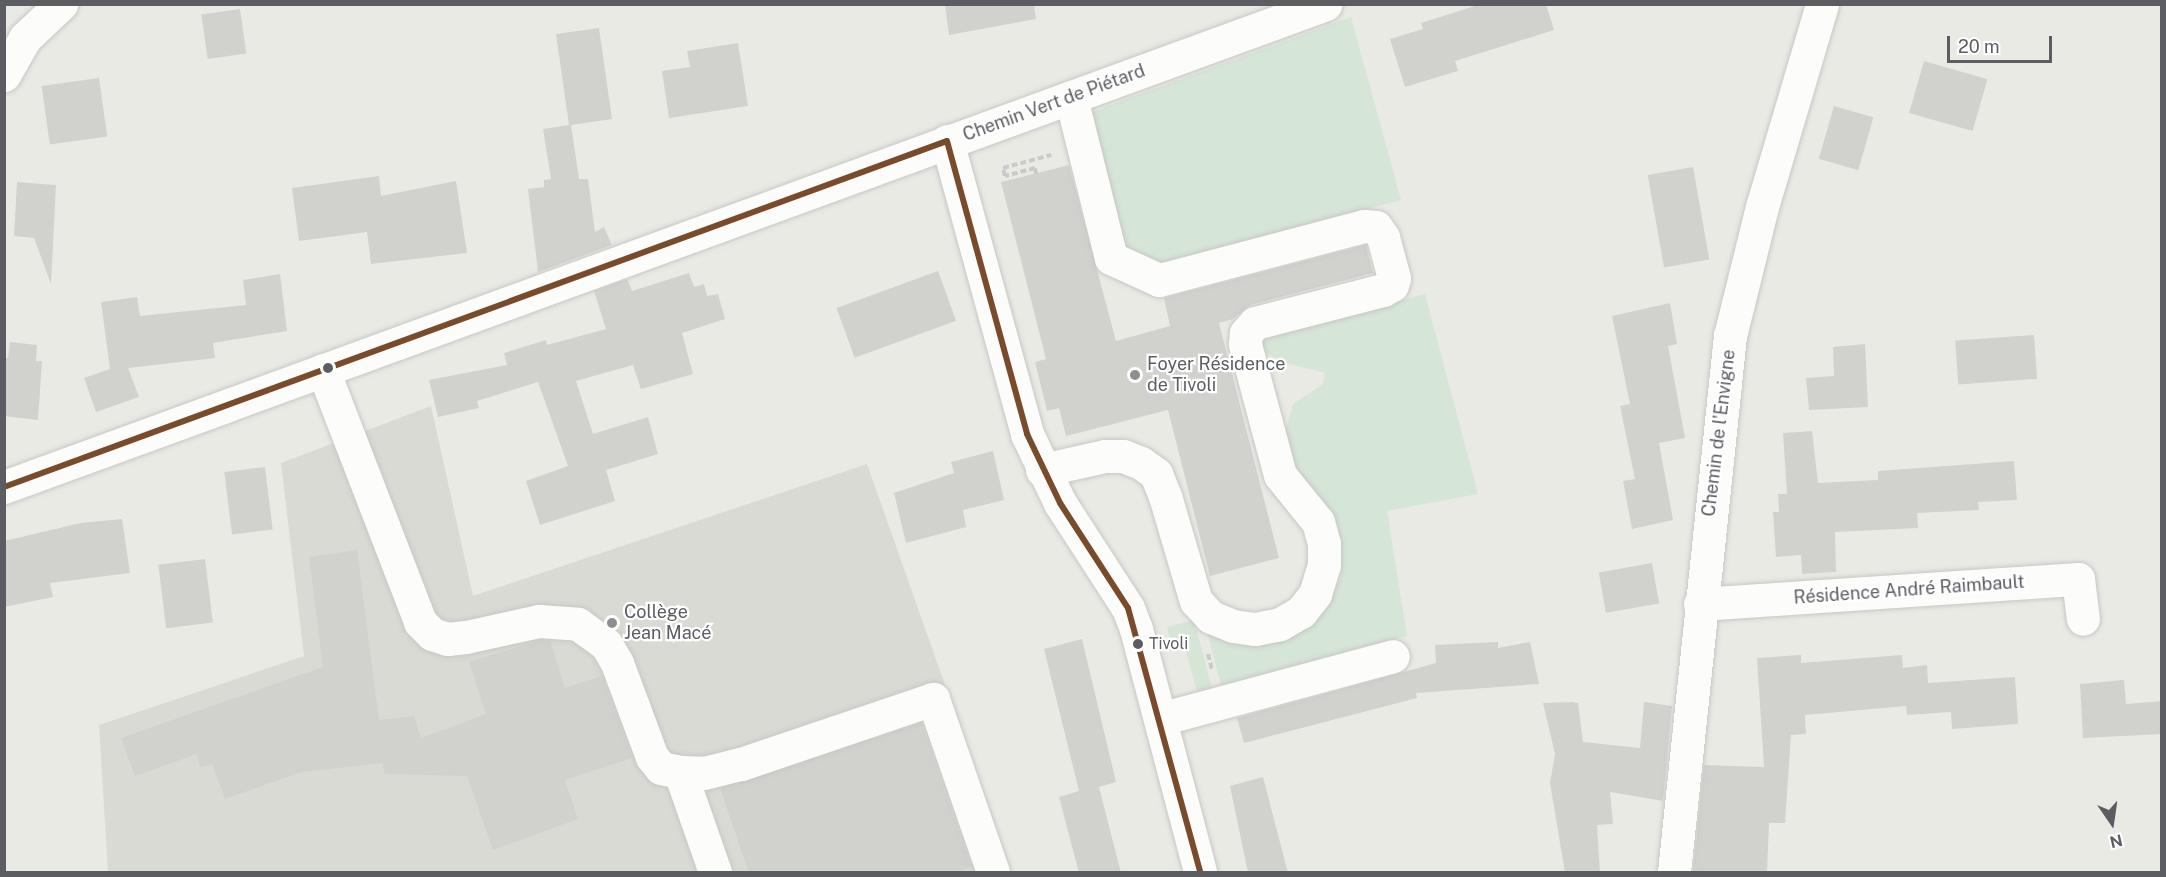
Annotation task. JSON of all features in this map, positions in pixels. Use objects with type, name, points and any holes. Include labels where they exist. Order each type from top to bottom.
[{"type":"street","points":[[4,75],[25,38],[61,4]]},
{"type":"street","name":"Chemin Vert de Piétard","points":[[4,488],[1326,4]]},
{"type":"street","name":"Chemin de l'Envigne","points":[[1674,873],[1700,604],[1730,336],[1789,110],[1822,4]]},
{"type":"street","points":[[1042,470],[1105,456],[1123,456],[1141,464],[1156,474],[1165,496],[1197,602],[1211,617],[1233,626],[1255,629],[1280,624],[1301,612],[1315,594],[1324,565],[1324,544],[1318,522],[1280,475],[1245,344],[1246,333],[1255,323],[1383,290],[1392,285],[1394,278],[1383,237],[1376,227],[1364,226],[1160,280],[1111,258],[1071,97]]},
{"type":"street","points":[[948,141],[1027,434],[1042,470],[1128,608],[1200,873]]},
{"type":"street","points":[[323,370],[420,622],[432,634],[447,639],[539,621],[578,624],[606,644],[617,663],[652,757],[661,768],[680,772],[704,773],[741,764],[933,699],[993,873]]},
{"type":"street","name":"Résidence André Raimbault","points":[[1700,604],[2078,579],[2083,619]]},
{"type":"street","points":[[1160,719],[1393,656]]},
{"type":"street","points":[[680,772],[715,873]]},
{"type":"path","points":[[1036,174],[1035,168],[1005,176],[1003,168],[1084,147]]},
{"type":"shaded area","name":"Collège Jean Macé","points":[[431,406],[473,596],[867,464],[1011,872],[108,872],[99,725],[304,656],[281,463]]},
{"type":"green space","points":[[1351,17],[1401,200],[1157,264],[1118,246],[1086,114]]},
{"type":"green space","points":[[1425,294],[1478,494],[1387,511],[1407,636],[1221,685],[1206,628],[1310,626],[1322,614],[1341,577],[1341,539],[1334,522],[1294,466],[1285,433],[1293,404],[1323,384],[1325,373],[1282,362],[1260,349],[1261,338]]},
{"type":"green space","points":[[1194,620],[1212,688],[1197,692],[1184,644],[1172,646],[1167,627]]},
{"type":"building","points":[[945,4],[1034,4],[1036,19],[949,35]]},
{"type":"building","points":[[1481,4],[1546,4],[1554,30],[1455,61],[1458,71],[1405,87],[1390,39],[1423,29],[1421,23]]},
{"type":"building","points":[[240,9],[246,54],[208,59],[201,14]]},
{"type":"building","points":[[599,28],[612,119],[571,125],[579,179],[588,179],[595,232],[604,227],[612,245],[538,272],[528,189],[544,187],[544,180],[551,179],[543,129],[569,125],[556,34]]},
{"type":"building","points":[[738,43],[748,106],[669,118],[662,71],[690,67],[687,51]]},
{"type":"building","points":[[1924,61],[1987,79],[1973,131],[1909,113]]},
{"type":"building","points":[[99,78],[107,136],[50,144],[42,86]]},
{"type":"building","points":[[1834,106],[1873,117],[1858,170],[1819,159]]},
{"type":"building","name":"Foyer Résidence de Tivoli","points":[[1069,165],[1116,341],[1170,326],[1164,298],[1366,245],[1373,273],[1250,305],[1233,319],[1219,323],[1279,558],[1210,576],[1168,410],[1066,436],[1059,408],[1047,411],[1035,362],[1046,359],[1001,182]]},
{"type":"building","points":[[1693,167],[1709,260],[1664,268],[1648,175]]},
{"type":"building","points":[[379,176],[381,196],[456,181],[467,253],[371,264],[367,232],[299,241],[292,188]]},
{"type":"building","points":[[17,182],[56,185],[51,284],[34,238],[14,236]]},
{"type":"building","points":[[938,271],[956,321],[855,358],[837,308]]},
{"type":"building","points":[[689,273],[694,287],[704,284],[707,296],[718,294],[725,319],[682,333],[693,374],[641,389],[633,365],[576,381],[593,434],[648,417],[658,454],[606,470],[615,501],[540,525],[526,481],[568,466],[538,382],[477,401],[479,408],[438,417],[429,380],[507,365],[504,353],[546,340],[547,345],[606,329],[594,291],[627,279],[632,291]]},
{"type":"building","points":[[280,274],[287,331],[213,343],[215,358],[128,368],[139,397],[96,412],[84,378],[110,369],[101,302],[137,297],[140,316],[246,305],[243,280]]},
{"type":"building","points":[[1670,303],[1677,344],[1668,346],[1685,438],[1659,443],[1673,520],[1632,529],[1623,481],[1635,479],[1620,406],[1630,404],[1612,316]]},
{"type":"building","points":[[2034,335],[2037,379],[1958,384],[1955,341]]},
{"type":"building","points":[[10,342],[37,345],[36,361],[42,361],[38,420],[4,416],[4,358],[8,358]]},
{"type":"building","points":[[1865,344],[1868,407],[1809,410],[1806,378],[1834,376],[1833,347]]},
{"type":"building","points":[[1812,431],[1818,483],[1878,480],[1878,471],[2014,461],[2017,500],[1978,502],[1979,510],[1917,513],[1918,528],[1835,532],[1836,572],[1802,574],[1801,555],[1776,557],[1773,512],[1779,512],[1778,494],[1787,494],[1783,433]]},
{"type":"building","points":[[993,451],[1004,500],[963,510],[966,527],[906,543],[894,493],[954,473],[951,462]]},
{"type":"building","points":[[265,467],[273,530],[232,535],[224,472]]},
{"type":"building","points":[[122,519],[130,573],[50,583],[53,597],[4,607],[4,541],[81,523]]},
{"type":"building","points":[[357,550],[379,720],[414,716],[421,738],[486,714],[469,662],[540,640],[550,641],[565,688],[602,676],[632,758],[565,780],[578,819],[493,850],[467,776],[385,774],[382,763],[301,772],[225,799],[212,764],[200,767],[197,754],[135,776],[121,738],[323,667],[309,557]]},
{"type":"building","points":[[205,559],[213,623],[166,628],[158,565]]},
{"type":"building","points":[[1652,563],[1659,603],[1606,613],[1599,572]]},
{"type":"building","points":[[1082,639],[1116,782],[1099,787],[1121,873],[1079,873],[1059,797],[1079,791],[1044,649]]},
{"type":"building","points":[[1498,642],[1498,648],[1530,642],[1539,684],[1416,693],[1417,698],[1244,743],[1237,718],[1436,663],[1435,645]]},
{"type":"building","points":[[1801,655],[1801,663],[1902,655],[1903,668],[1927,665],[1928,683],[2015,677],[2018,724],[1952,729],[1951,712],[1907,715],[1906,706],[1805,715],[1806,734],[1791,735],[1785,823],[1769,823],[1767,873],[1693,873],[1704,765],[1764,767],[1757,658]]},
{"type":"building","points":[[2124,680],[2126,704],[2162,701],[2162,734],[2083,738],[2080,684]]},
{"type":"building","points":[[1644,702],[1672,706],[1663,801],[1610,792],[1613,824],[1597,825],[1600,873],[1565,873],[1550,783],[1555,754],[1543,703],[1578,703],[1583,742],[1640,748]]},
{"type":"building","points":[[921,723],[971,867],[956,873],[749,873],[720,788]]},
{"type":"building","points":[[1263,777],[1288,873],[1248,873],[1230,786]]},
{"type":"transit line","points":[[947,141],[1027,434],[1060,503],[1128,608],[1200,872]]},
{"type":"transit line","points":[[4,487],[947,141]]},
{"type":"place","name":"Foyer Résidence de Tivoli","points":[[1135,375]]},
{"type":"place","name":"Collège Jean Macé","points":[[612,623]]},
{"type":"place","name":"Tivoli","points":[[1138,644]]}]
